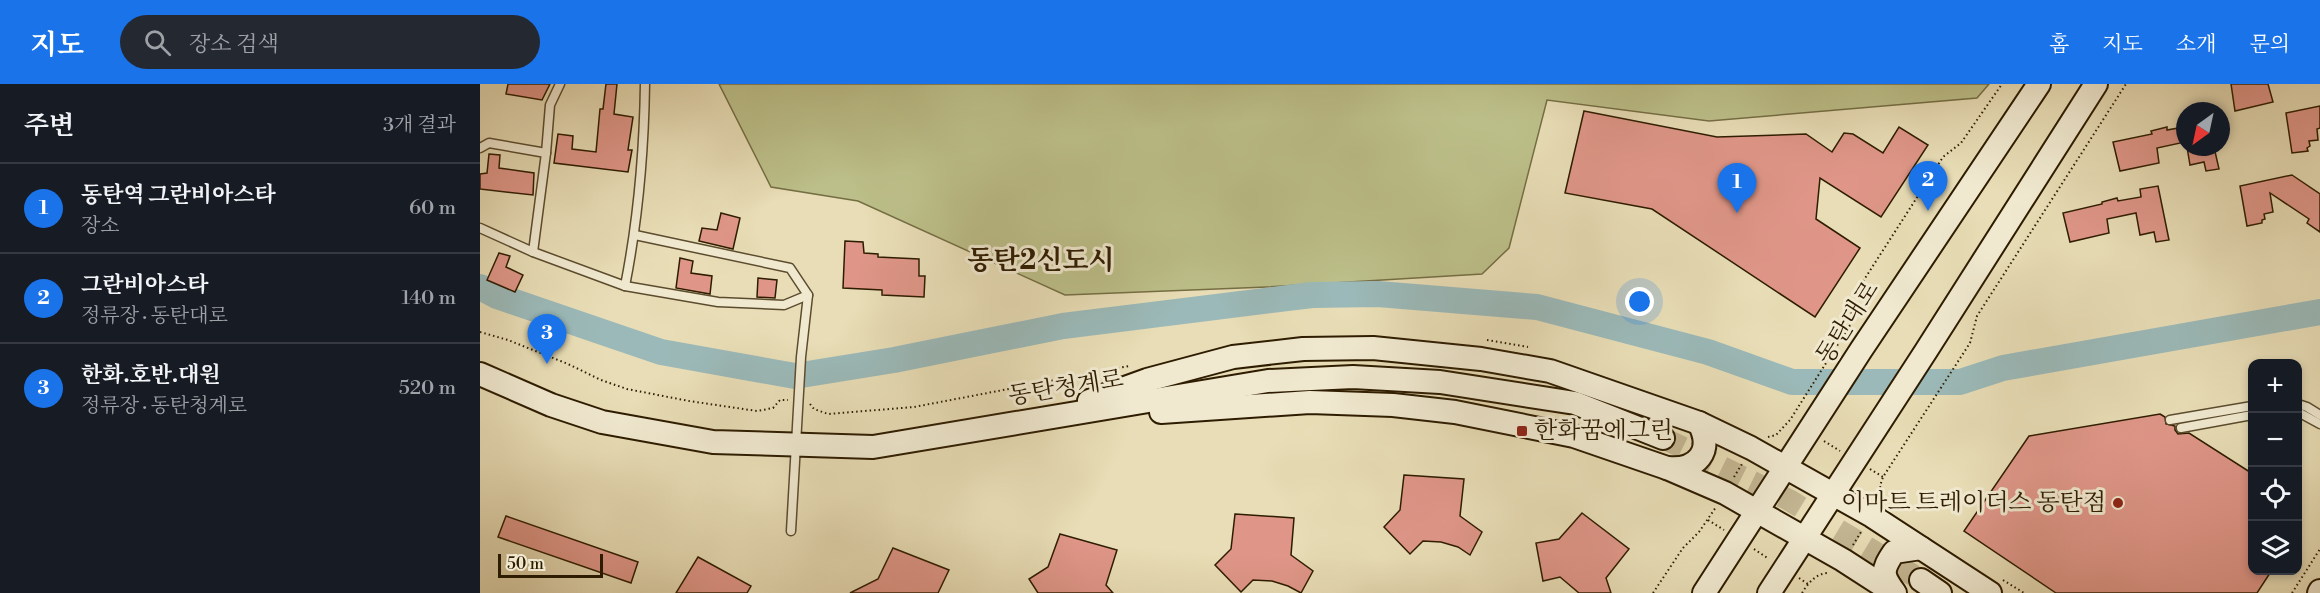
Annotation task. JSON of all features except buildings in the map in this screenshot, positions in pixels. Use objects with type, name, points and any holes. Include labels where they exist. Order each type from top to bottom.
[{"type":"street","name":"동탄대로","points":[[1704,593],[2038,84]]},
{"type":"street","points":[[1769,593],[2096,84]]},
{"type":"street","points":[[1036,420],[1147,380],[1233,357],[1303,349],[1373,348],[1481,359],[1550,371],[1699,423],[1834,493],[1882,508],[1921,548],[1993,584]]},
{"type":"street","name":"동탄청계로","points":[[480,374],[551,405],[602,422],[712,442],[873,447],[1268,381],[1353,378],[1440,382],[1575,403],[1664,438]]},
{"type":"street","points":[[1036,420],[1310,402],[1393,405],[1455,412],[1574,436],[1667,468],[1725,493],[1805,537],[1894,593]]},
{"type":"street","points":[[1667,468],[1680,470],[1698,460],[1704,449],[1705,435],[1699,423]]},
{"type":"street","points":[[1894,593],[1884,579],[1885,565],[1894,552],[1921,548]]},
{"type":"street","points":[[1921,580],[1940,593]]},
{"type":"lane","points":[[533,252],[550,105],[560,84]]},
{"type":"lane","points":[[625,286],[635,235],[645,84]]},
{"type":"lane","points":[[480,148],[489,143],[546,153]]},
{"type":"lane","points":[[480,228],[533,252],[625,286],[718,302],[784,305],[808,295]]},
{"type":"lane","points":[[635,235],[790,268],[808,295],[801,357],[791,531]]},
{"type":"lane","points":[[2302,405],[2320,416]]},
{"type":"lane","points":[[2170,420],[2248,407]]},
{"type":"lane","points":[[2300,413],[2320,424]]},
{"type":"lane","points":[[2181,428],[2248,416]]},
{"type":"path","points":[[1883,477],[1811,429],[1790,420],[1852,322],[1851,300],[1943,157],[1961,143],[2002,84]]},
{"type":"path","points":[[1802,593],[1808,584],[1824,573],[1835,572],[1882,508],[1880,486],[1883,477],[1970,343],[1977,316],[2126,84]]},
{"type":"path","points":[[480,332],[508,340],[627,389],[757,411],[772,408],[780,400]]},
{"type":"path","points":[[1653,593],[1683,548],[1708,520],[1808,584]]},
{"type":"path","points":[[2292,593],[2320,549]]},
{"type":"path","points":[[1993,584],[2024,593]]},
{"type":"green space","points":[[719,84],[1989,84],[1977,98],[1709,121],[1547,100],[1509,248],[1482,274],[1267,287],[1065,295],[858,201],[771,187]]},
{"type":"waterway","points":[[480,287],[497,296],[661,352],[795,376],[894,360],[1063,326],[1312,295],[1378,294],[1537,307],[1708,352],[1792,382],[1960,382],[2003,368],[2320,312]]},
{"type":"tunnel","points":[[1663,438],[1789,500],[1921,580]]},
{"type":"place","name":"그란비아스타","points":[[1928,211]]},
{"type":"place","name":"동탄역 그란비아스타","points":[[1737,213]]},
{"type":"place","name":"한화.호반.대원","points":[[547,364]]},
{"type":"place","name":"한화꿈에그린","points":[[1522,431]]},
{"type":"place","name":"이마트 트레이더스 동탄점","points":[[2118,503]]},
{"type":"district","name":"동탄2신도시","points":[[1041,261]]}]
